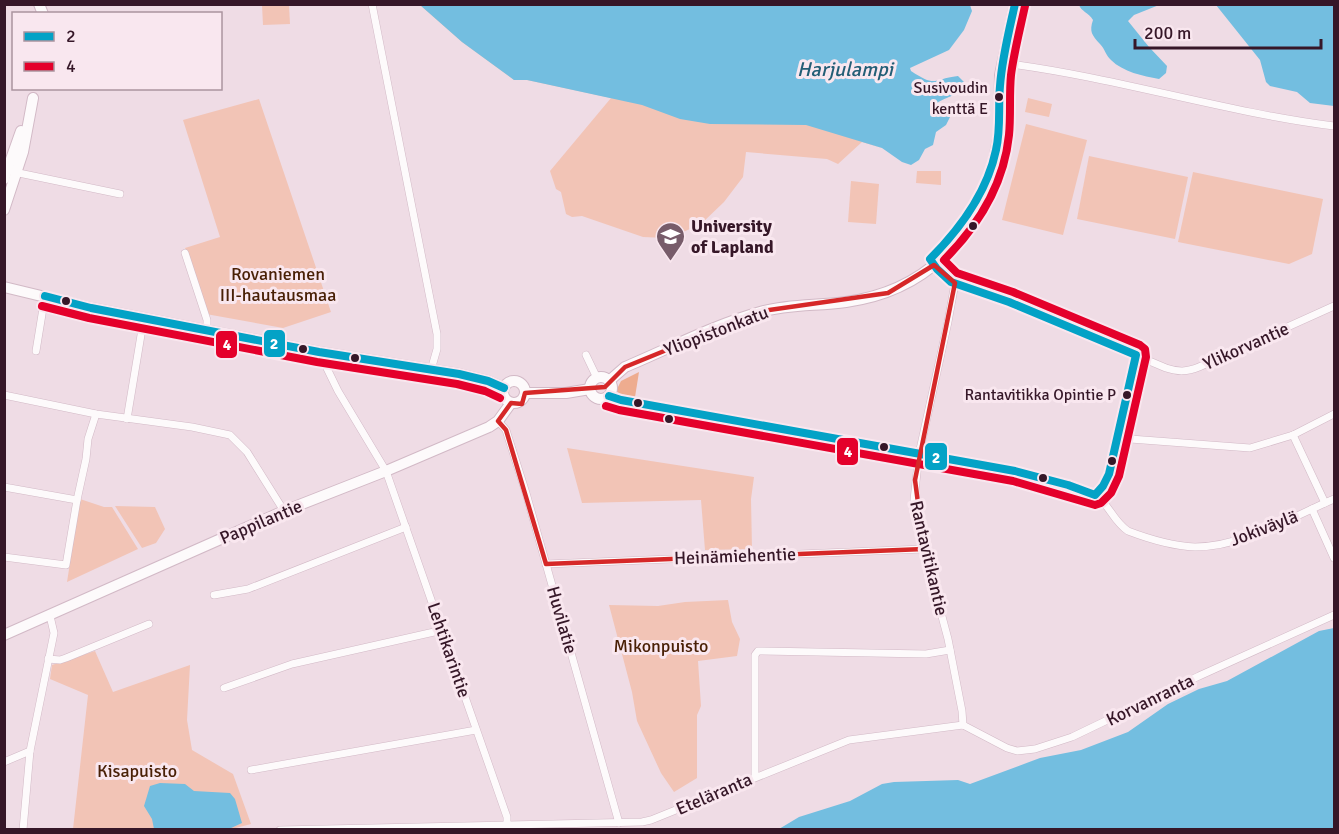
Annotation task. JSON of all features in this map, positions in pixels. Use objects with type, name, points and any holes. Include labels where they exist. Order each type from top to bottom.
[{"type":"street","points":[[372,4],[437,334],[431,370]]},
{"type":"street","name":"Yliopistonkatu","points":[[609,381],[625,367],[748,315],[778,308],[838,303],[866,297],[906,277],[949,251],[968,229],[979,210],[996,167],[994,160],[999,135],[999,89],[1015,4]]},
{"type":"street","points":[[1003,63],[1335,126]]},
{"type":"street","points":[[4,210],[10,174],[23,152],[34,93]]},
{"type":"street","points":[[10,174],[120,194]]},
{"type":"street","points":[[185,253],[207,320],[207,330]]},
{"type":"street","points":[[932,262],[946,279],[955,283]]},
{"type":"street","points":[[4,281],[45,296]]},
{"type":"street","name":"Ylikorvantie","points":[[955,283],[1000,298],[1172,370],[1187,371],[1335,306]]},
{"type":"street","name":"Rantavitikantie","points":[[955,283],[919,454],[914,500],[950,650],[963,725]]},
{"type":"street","points":[[4,287],[91,308],[320,352],[459,374],[488,381],[504,388]]},
{"type":"street","points":[[36,351],[45,296]]},
{"type":"street","points":[[127,418],[144,317]]},
{"type":"street","name":"Lehtikarintie","points":[[320,352],[338,391],[386,471],[443,630],[508,827]]},
{"type":"street","points":[[586,355],[597,378]]},
{"type":"street","points":[[1095,495],[1109,474],[1136,355]]},
{"type":"street","points":[[597,378],[604,378],[612,387],[609,396],[603,399],[596,398],[590,389],[597,378]]},
{"type":"street","points":[[518,382],[524,387],[525,393],[522,400],[511,403],[505,399],[504,388],[508,383],[518,382]]},
{"type":"street","points":[[525,393],[566,393],[590,389]]},
{"type":"street","points":[[4,395],[96,414],[192,427],[230,435],[247,452],[284,511]]},
{"type":"street","name":"Jokiväylä","points":[[609,396],[1016,471],[1095,495],[1128,531],[1160,541],[1195,547],[1225,544],[1242,539],[1335,499]]},
{"type":"street","name":"Pappilantie","points":[[4,635],[284,511],[489,427],[498,421],[511,403]]},
{"type":"street","points":[[4,557],[66,565],[88,440],[96,414]]},
{"type":"street","points":[[1117,438],[1251,448],[1293,435],[1335,414]]},
{"type":"street","name":"Huvilatie","points":[[498,421],[507,430],[619,823]]},
{"type":"street","points":[[1293,435],[1325,503]]},
{"type":"street","points":[[4,487],[77,500]]},
{"type":"street","points":[[1312,509],[1335,558]]},
{"type":"street","points":[[214,595],[248,589],[406,527]]},
{"type":"street","name":"Heinämiehentie","points":[[546,564],[924,549]]},
{"type":"street","name":"Korvanranta","points":[[963,725],[1007,748],[1017,751],[1035,749],[1072,737],[1199,676],[1335,615]]},
{"type":"street","points":[[23,830],[30,752],[54,633],[50,616]]},
{"type":"street","points":[[48,659],[60,660],[149,624]]},
{"type":"street","points":[[224,688],[292,664],[443,630]]},
{"type":"street","points":[[755,777],[755,655],[758,651],[926,654],[950,650]]},
{"type":"street","name":"Eteläranta","points":[[280,829],[508,827],[651,820],[849,740],[963,725]]},
{"type":"street","points":[[251,770],[476,730]]},
{"type":"street","points":[[4,762],[30,752]]},
{"type":"highlighted area","points":[[934,265],[955,283],[915,480],[924,549],[546,564],[506,430],[498,421],[511,403],[522,404],[525,393],[605,387],[625,367],[762,311],[888,293]]},
{"type":"green space","points":[[262,5],[289,5],[290,24],[263,25]]},
{"type":"green space","points":[[420,5],[521,25],[882,148],[862,142],[838,164],[827,159],[746,152],[743,177],[724,202],[701,224],[666,238],[643,237],[582,216],[572,217],[566,214],[561,192],[556,189],[550,171],[611,98],[527,80],[514,80],[462,42]]},
{"type":"green space","points":[[1028,98],[1052,104],[1049,117],[1025,112]]},
{"type":"green space","name":"Rovaniemen III-hautausmaa","points":[[259,99],[331,312],[283,328],[206,314],[185,248],[220,237],[183,120]]},
{"type":"green space","points":[[1026,124],[1087,140],[1063,235],[1002,220]]},
{"type":"green space","points":[[1089,156],[1188,177],[1175,239],[1077,219]]},
{"type":"green space","points":[[917,171],[941,171],[941,185],[916,183]]},
{"type":"green space","points":[[1193,172],[1323,199],[1312,254],[1289,264],[1178,242]]},
{"type":"green space","points":[[851,181],[879,184],[876,224],[848,222]]},
{"type":"green space","points":[[567,448],[754,477],[751,499],[752,549],[705,550],[701,500],[582,503]]},
{"type":"green space","points":[[80,499],[104,507],[112,507],[138,549],[67,582]]},
{"type":"green space","points":[[115,506],[155,507],[165,529],[156,543],[142,548]]},
{"type":"green space","name":"Mikonpuisto","points":[[728,600],[732,622],[740,639],[737,656],[698,661],[701,706],[697,715],[697,778],[674,792],[661,773],[637,721],[632,692],[609,605],[658,606]]},
{"type":"green space","name":"Kisapuisto","points":[[95,651],[113,692],[190,665],[187,720],[192,750],[233,774],[251,824],[228,830],[73,829],[88,695],[50,679],[52,665]]},
{"type":"shaded area","points":[[639,372],[635,397],[616,391],[621,381]]},
{"type":"water","name":"Harjulampi","points":[[420,5],[970,5],[972,11],[964,30],[949,50],[910,68],[911,71],[930,81],[958,76],[965,83],[957,93],[937,103],[952,113],[946,125],[936,132],[933,145],[925,149],[919,160],[911,165],[902,162],[882,148],[806,125],[710,124],[680,119],[642,105],[527,80],[514,80],[462,42]]},
{"type":"water","points":[[1079,5],[1159,5],[1134,15],[1128,21],[1167,66],[1166,73],[1159,79],[1121,68],[1109,58],[1093,36],[1091,28],[1093,20]]},
{"type":"water","points":[[1216,5],[1334,5],[1334,106],[1310,103],[1297,92],[1270,86],[1266,82],[1260,60]]},
{"type":"water","points":[[1334,628],[1334,829],[779,829],[799,817],[850,801],[882,784],[958,780],[970,784],[1040,758],[1081,750],[1128,732],[1168,704],[1199,689],[1227,681],[1319,631]]},
{"type":"water","points":[[160,783],[185,784],[194,791],[230,793],[235,799],[242,823],[229,829],[154,829],[152,819],[144,806],[150,786]]},
{"type":"transit line","name":"2","points":[[609,396],[1015,471],[1068,485],[1095,495],[1109,474],[1136,355],[1009,302],[951,282],[930,259],[962,223],[979,195],[992,166],[998,134],[1002,65],[1015,4]]},
{"type":"transit line","name":"4","points":[[606,406],[1013,481],[1095,505],[1101,503],[1111,493],[1119,476],[1146,357],[1145,349],[1013,292],[957,273],[944,260],[978,218],[1002,170],[1009,135],[1011,75],[1025,6]]},
{"type":"transit line","name":"2","points":[[45,296],[91,308],[319,352],[459,374],[488,381],[504,388]]},
{"type":"transit line","name":"4","points":[[42,306],[89,318],[317,362],[457,384],[485,391],[500,398]]},
{"type":"place","name":"Susivoudin kenttä E","points":[[999,97]]},
{"type":"place","name":"University of Lapland","points":[[670,262]]},
{"type":"place","name":"Rantavitikka Opintie P","points":[[1127,395]]}]
